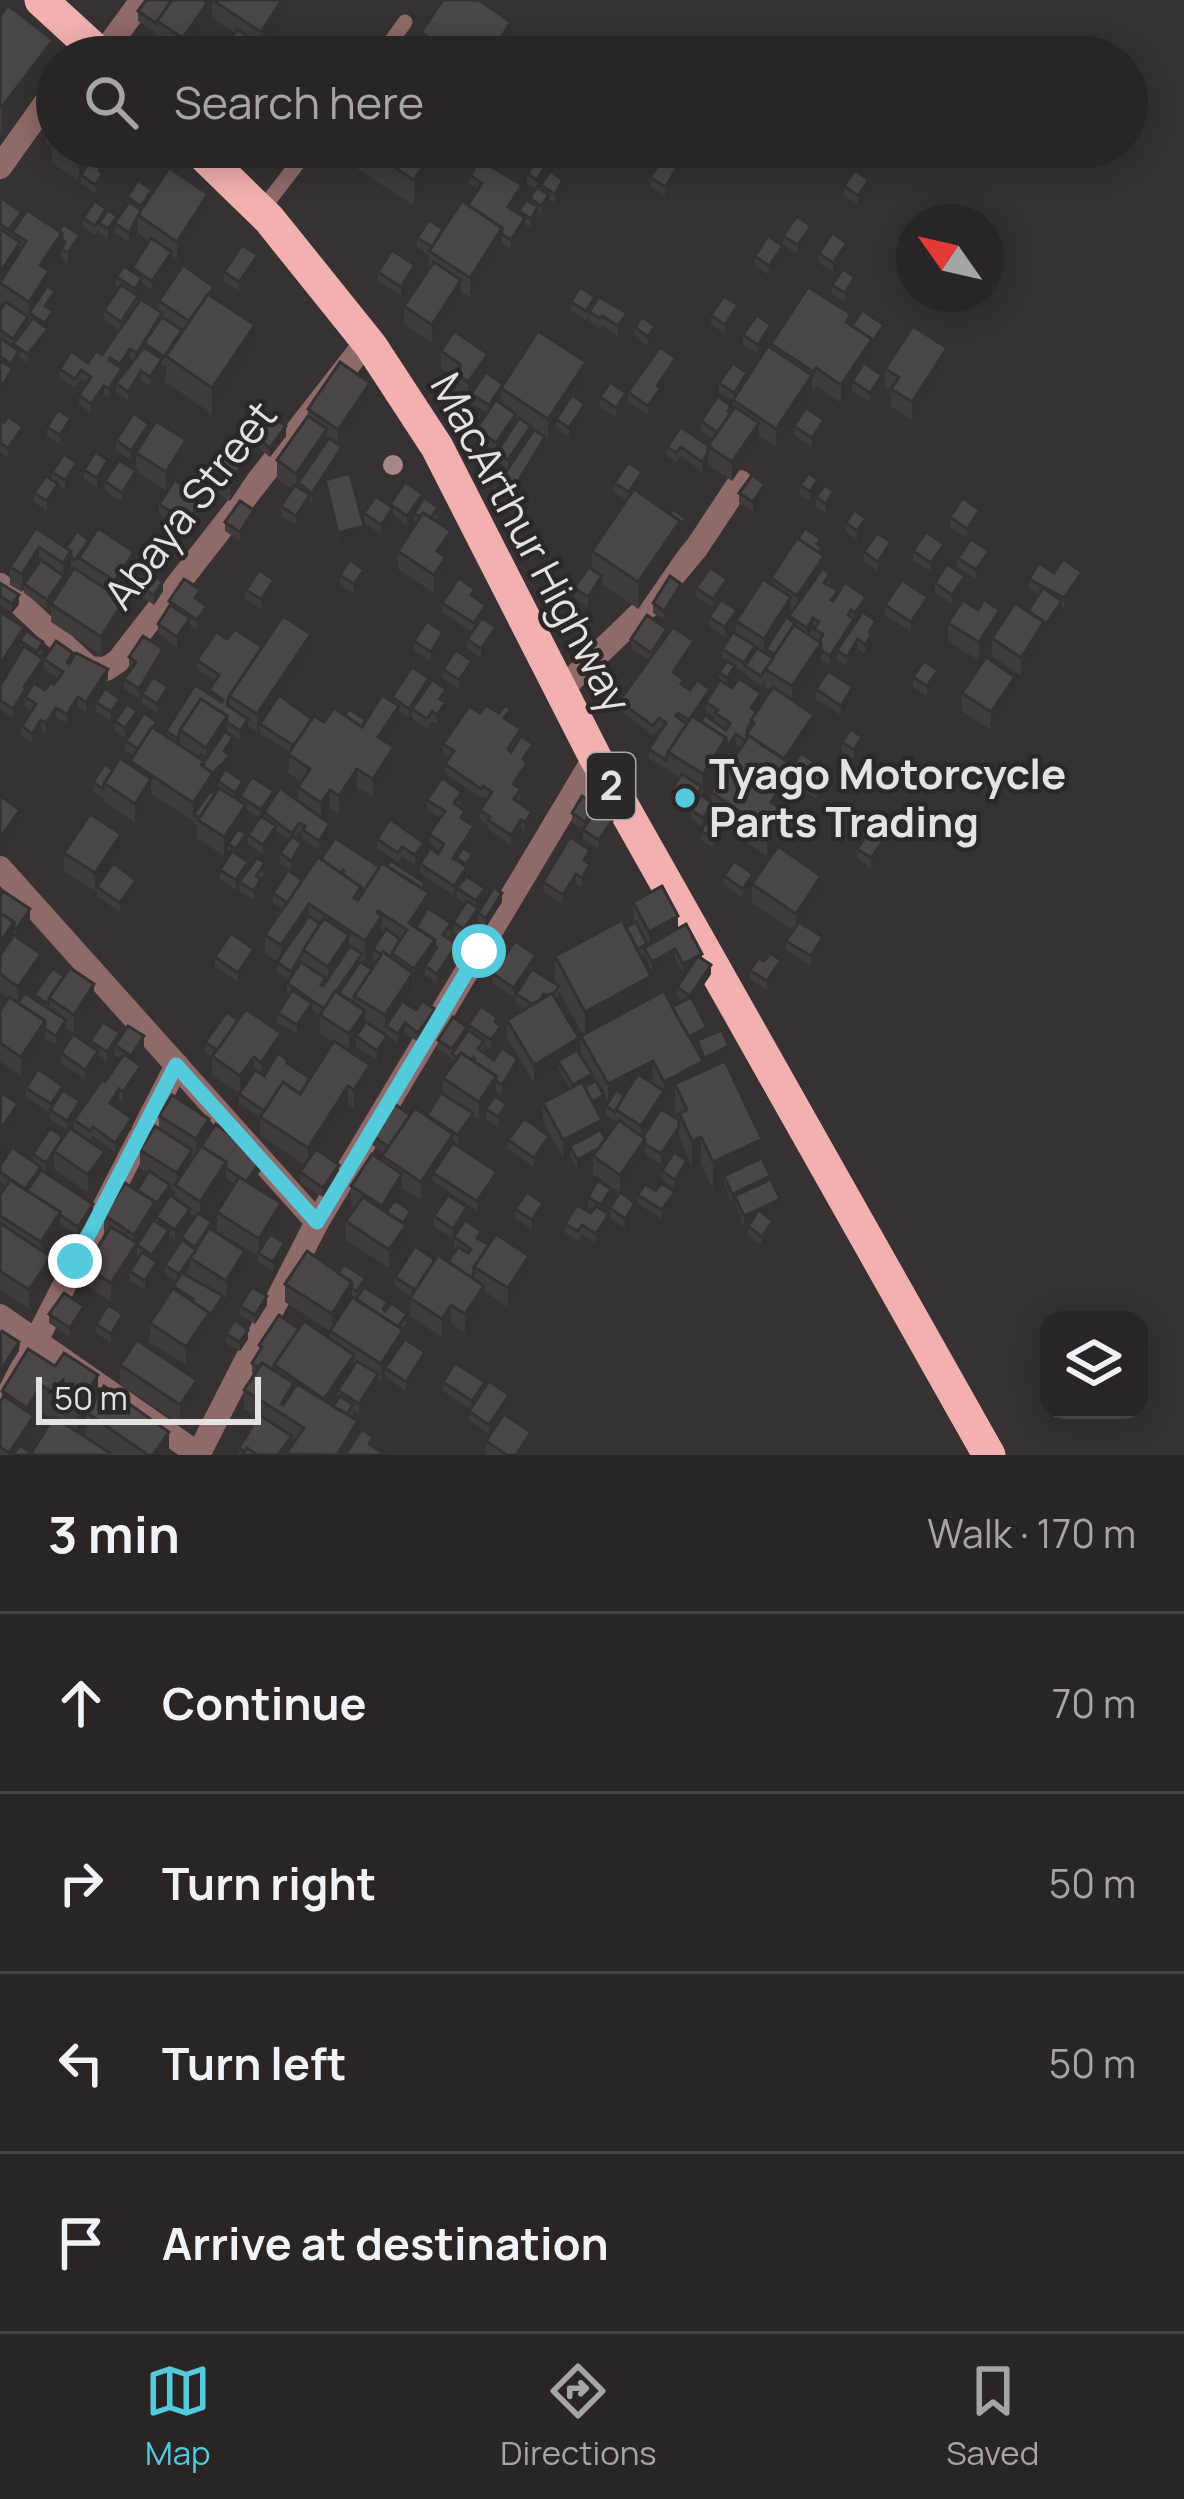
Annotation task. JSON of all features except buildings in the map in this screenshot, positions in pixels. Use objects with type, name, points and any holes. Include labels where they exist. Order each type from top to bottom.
[{"type":"highway","points":[[42,0],[77,36]]},
{"type":"highway","name":"MacArthur Highway","points":[[217,168],[261,211],[367,341],[437,447],[595,757],[989,1455]]},
{"type":"street","points":[[109,36],[142,0]]},
{"type":"street","points":[[0,167],[36,116]]},
{"type":"street","name":"Abaya Street","points":[[0,585],[89,668],[106,670],[118,661],[367,341]]},
{"type":"street","points":[[561,689],[648,606],[697,548],[740,482]]},
{"type":"street","points":[[0,1316],[198,1455],[317,1222],[595,757]]},
{"type":"street","points":[[0,868],[317,1222]]},
{"type":"street","points":[[0,1411],[176,1065]]},
{"type":"lane","points":[[395,36],[405,22]]},
{"type":"lane","points":[[261,211],[294,168]]},
{"type":"place","name":"Tyago Motorcycle Parts Trading","points":[[685,798]]},
{"type":"route","points":[[75,1261],[176,1065],[317,1222],[479,951]]}]
